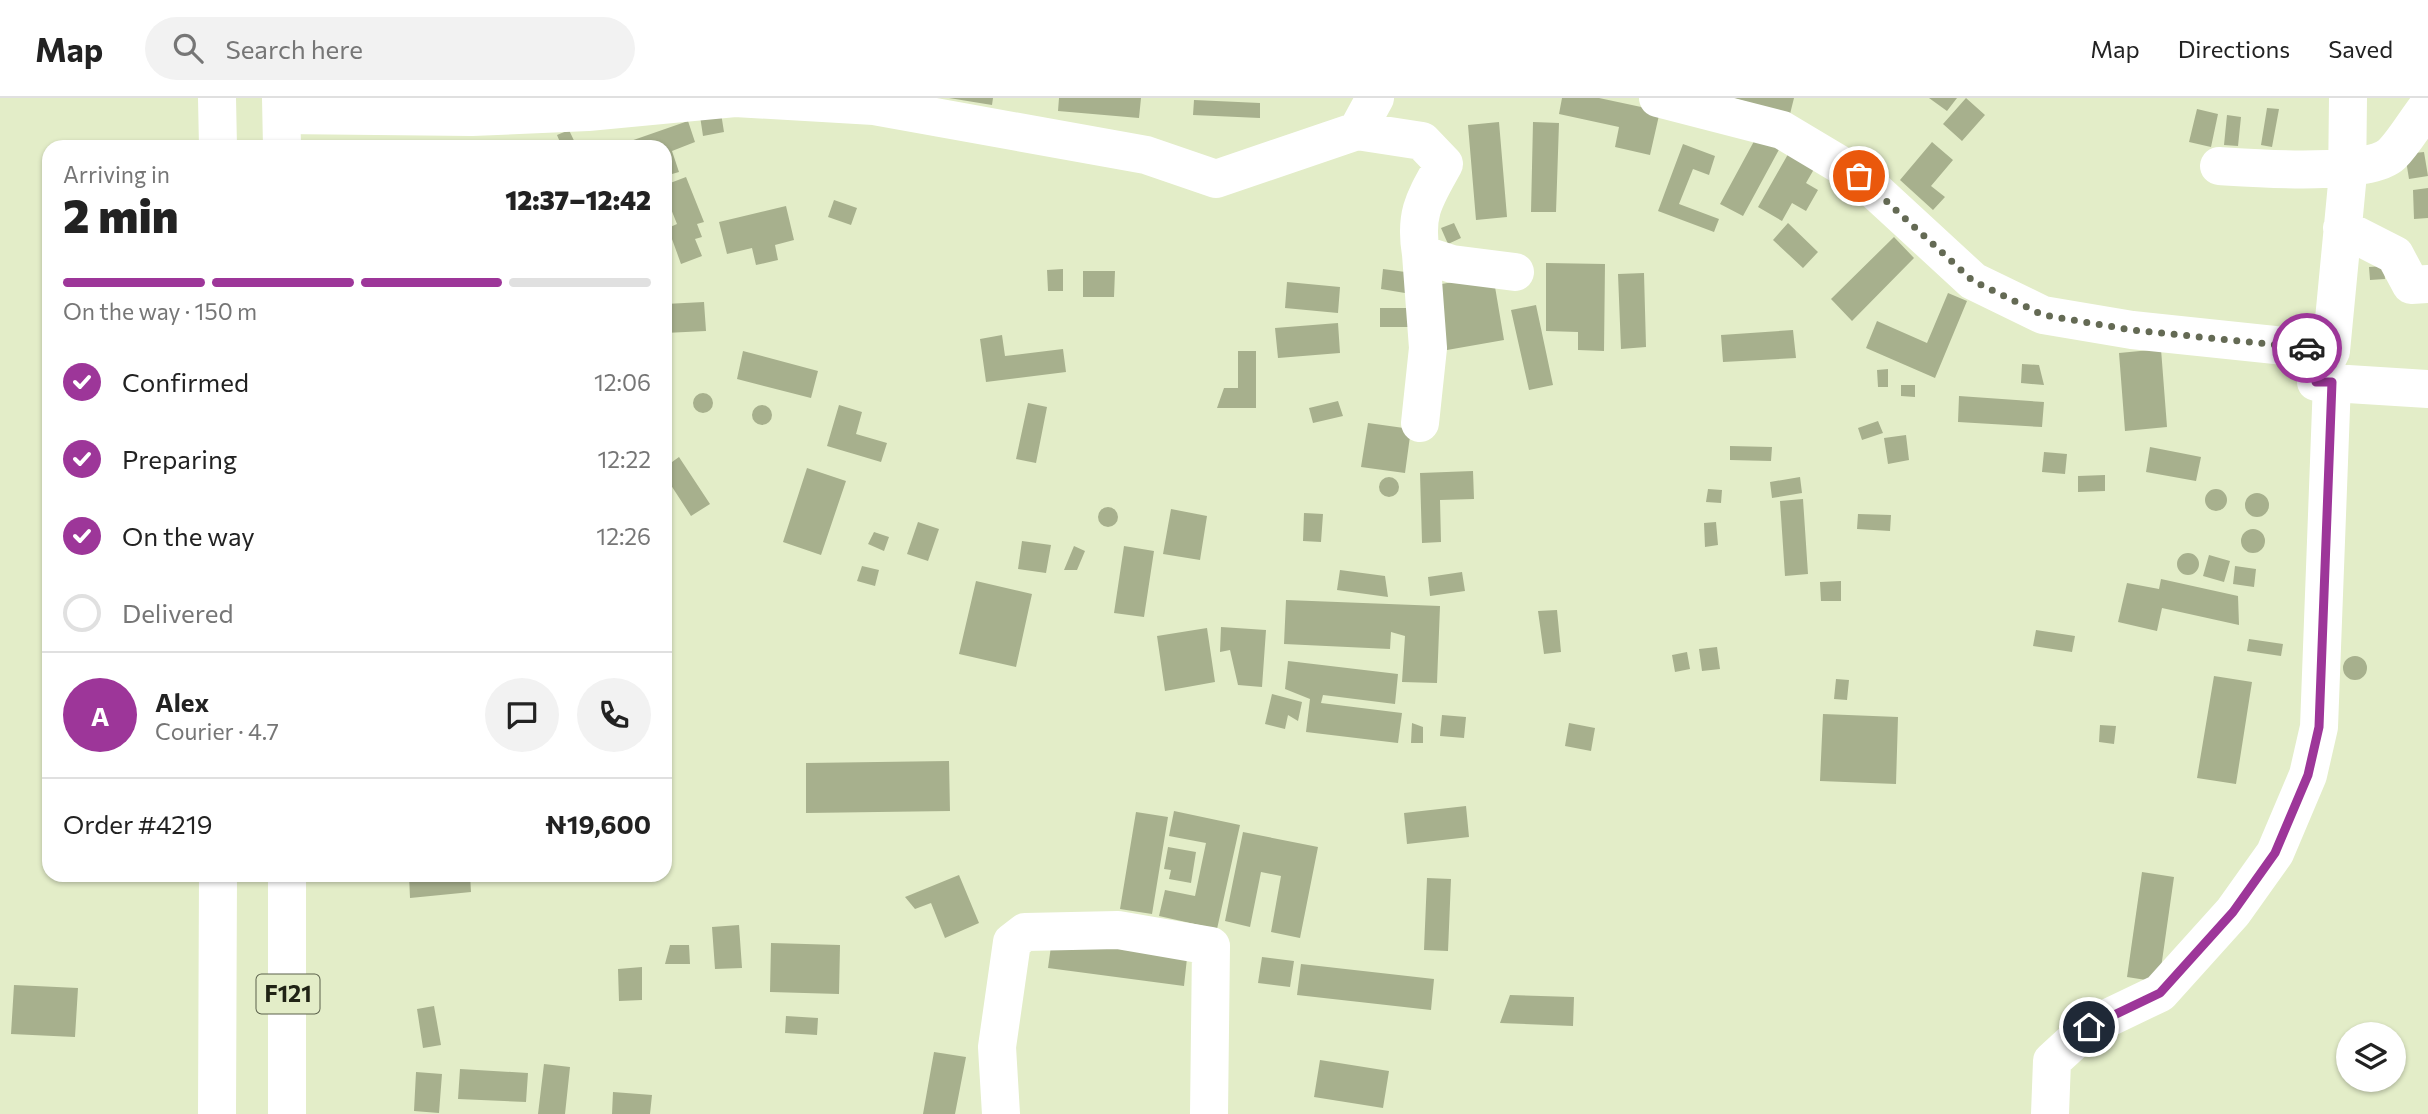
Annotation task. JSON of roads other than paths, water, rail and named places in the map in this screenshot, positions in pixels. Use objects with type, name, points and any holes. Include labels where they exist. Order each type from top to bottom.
[{"type":"street","points":[[217,98],[218,140]]},
{"type":"street","points":[[282,120],[472,117],[539,106],[735,98],[874,106],[1146,155],[1216,178],[1357,131],[1422,141],[1444,164],[1424,200],[1416,228],[1421,254],[1428,348],[1420,423]]},
{"type":"street","points":[[1357,131],[1375,98]]},
{"type":"street","points":[[1658,98],[1782,130],[1859,176],[1973,281],[2043,315],[2332,367],[2428,389]]},
{"type":"street","points":[[2050,1114],[2052,1061],[2089,1027],[2160,993],[2233,912],[2275,853],[2308,775],[2319,727],[2332,367],[2347,168],[2348,98]]},
{"type":"street","points":[[2219,166],[2282,171],[2347,168],[2390,156],[2428,106]]},
{"type":"street","points":[[2342,228],[2395,255],[2411,285],[2428,284]]},
{"type":"street","points":[[1421,254],[1452,264],[1515,272]]},
{"type":"street","points":[[217,1114],[218,882]]},
{"type":"street","name":"F121","points":[[287,882],[287,1114]]},
{"type":"street","points":[[1001,1114],[997,1047],[1012,942],[1025,932],[1118,930],[1211,946],[1209,1114]]}]
